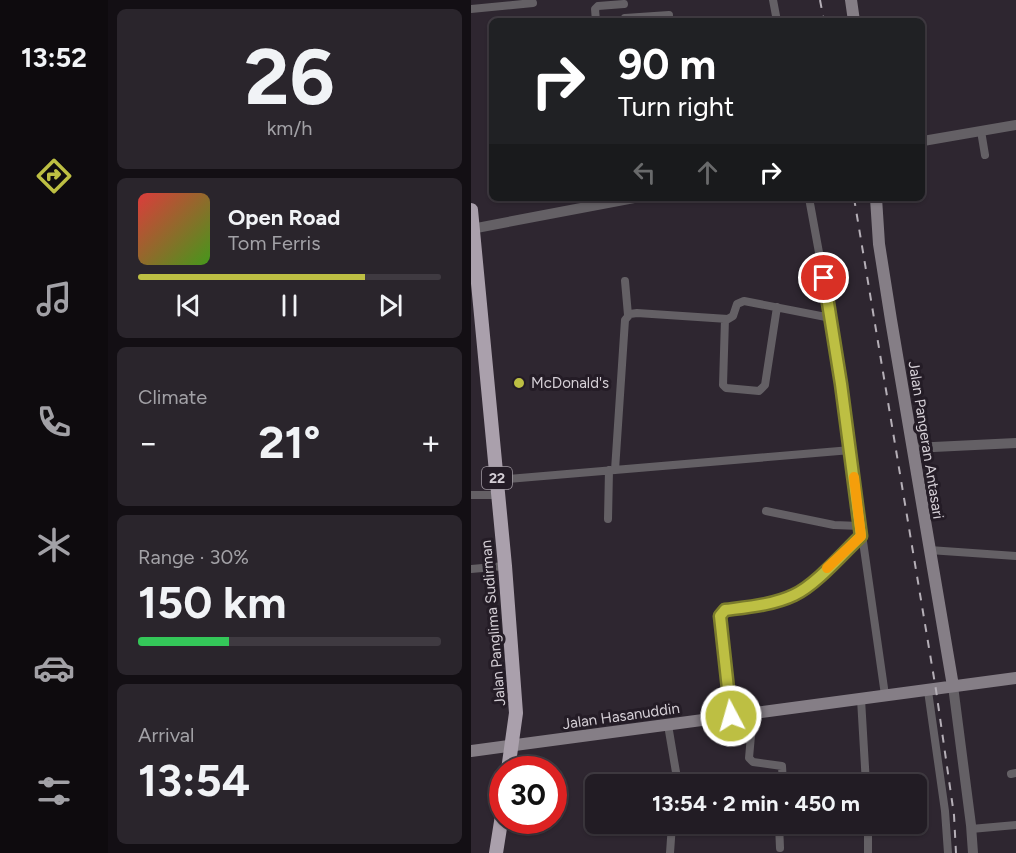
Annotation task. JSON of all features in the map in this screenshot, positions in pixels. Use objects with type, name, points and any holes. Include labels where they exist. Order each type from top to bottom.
[{"type":"highway","name":"Jalan Panglima Sudirman","points":[[471,210],[505,566],[516,713],[512,747]]},
{"type":"highway","name":"22","points":[[510,756],[512,747]]},
{"type":"highway","points":[[496,853],[499,834]]},
{"type":"main road","points":[[851,0],[854,18]]},
{"type":"main road","name":"Jalan Pangeran Antasari","points":[[876,201],[879,244],[953,686]]},
{"type":"main road","name":"Jalan Hasanuddin","points":[[471,751],[1016,678]]},
{"type":"street","points":[[773,0],[776,18]]},
{"type":"street","points":[[596,18],[595,9],[599,6],[623,2],[625,18]]},
{"type":"street","points":[[471,9],[533,3]]},
{"type":"street","points":[[643,18],[669,15]]},
{"type":"street","points":[[925,141],[1016,125]]},
{"type":"street","points":[[981,131],[985,155]]},
{"type":"street","points":[[472,229],[618,201]]},
{"type":"street","points":[[810,201],[831,318],[885,695]]},
{"type":"street","points":[[608,519],[625,320],[628,315],[625,281]]},
{"type":"street","points":[[628,315],[636,313],[725,319],[732,318],[737,304],[741,302],[831,318]]},
{"type":"street","points":[[725,319],[723,386],[759,391],[765,385],[777,307]]},
{"type":"street","points":[[913,448],[1016,443]]},
{"type":"street","points":[[497,480],[851,450]]},
{"type":"street","points":[[471,495],[498,495]]},
{"type":"street","points":[[766,511],[834,525],[860,526]]},
{"type":"street","points":[[731,716],[720,616],[722,612],[760,605],[795,595],[815,580],[861,536]]},
{"type":"street","points":[[929,550],[1016,556]]},
{"type":"street","points":[[471,569],[505,566]]},
{"type":"street","points":[[953,686],[973,853]]},
{"type":"street","points":[[928,691],[945,811],[948,853]]},
{"type":"street","points":[[861,699],[865,774]]},
{"type":"street","points":[[753,713],[750,759],[753,762],[783,766],[783,774]]},
{"type":"street","points":[[668,725],[676,774]]},
{"type":"street","points":[[971,830],[1016,825]]},
{"type":"street","points":[[670,853],[671,834]]},
{"type":"street","points":[[779,834],[780,848]]},
{"type":"street","points":[[868,834],[868,853]]},
{"type":"railway","points":[[820,0],[823,18]]},
{"type":"railway","points":[[854,201],[936,690],[954,815],[956,853]]},
{"type":"slow traffic","points":[[827,568],[861,536],[854,477]]},
{"type":"place","name":"McDonald's","points":[[519,383]]},
{"type":"route","points":[[731,716],[720,616],[722,612],[778,601],[795,595],[809,585],[861,536],[851,450],[824,278]]}]
